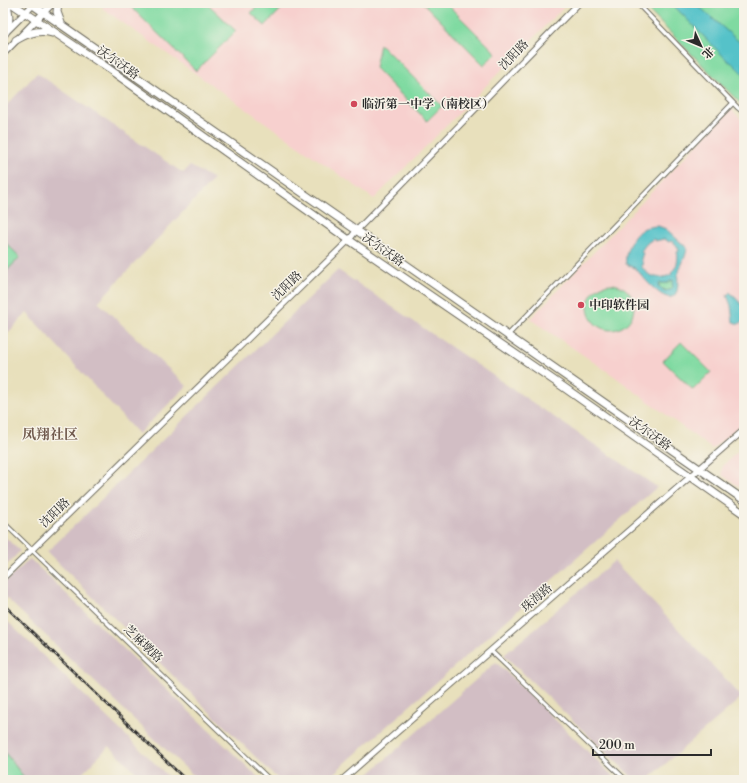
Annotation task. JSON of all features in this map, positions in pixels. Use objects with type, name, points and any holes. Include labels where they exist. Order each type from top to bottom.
[{"type":"highway","points":[[4,34],[9,25],[10,17],[6,3]]},
{"type":"highway","name":"沃尔沃路","points":[[10,3],[109,69],[349,240],[562,386],[744,514]]},
{"type":"highway","points":[[58,3],[58,19],[62,25]]},
{"type":"highway","name":"沃尔沃路","points":[[32,4],[744,500]]},
{"type":"highway","points":[[16,40],[22,36],[35,32],[49,32],[55,34]]},
{"type":"main road","points":[[3,54],[53,3]]},
{"type":"main road","points":[[4,34],[32,4]]},
{"type":"street","name":"沈阳路","points":[[3,578],[349,240],[356,231],[579,3]]},
{"type":"street","points":[[637,3],[744,113]]},
{"type":"street","points":[[507,336],[733,103]]},
{"type":"street","name":"珠海路","points":[[342,780],[744,430]]},
{"type":"street","name":"芝麻墩路","points":[[3,522],[270,780]]},
{"type":"street","points":[[491,651],[626,780]]},
{"type":"shaded area","name":"临沂第一中学（南校区）","points":[[107,3],[568,3],[374,199],[102,8]]},
{"type":"shaded area","points":[[37,73],[183,173],[190,166],[214,179],[98,302],[187,386],[138,434],[27,313],[3,338],[3,109]]},
{"type":"shaded area","points":[[731,109],[744,122],[744,422],[712,449],[614,376],[530,319]]},
{"type":"shaded area","points":[[338,270],[657,487],[326,780],[279,780],[47,552]]},
{"type":"shaded area","points":[[744,446],[744,490],[722,475],[722,466]]},
{"type":"shaded area","points":[[3,535],[20,551],[3,569]]},
{"type":"shaded area","points":[[30,559],[261,780],[198,780],[3,595],[3,584]]},
{"type":"shaded area","points":[[614,561],[742,697],[647,780],[635,780],[504,655]]},
{"type":"shaded area","points":[[3,617],[172,780],[144,780],[109,746],[76,780],[26,780],[3,750]]},
{"type":"shaded area","points":[[496,662],[617,780],[362,780]]},
{"type":"green space","points":[[127,3],[207,3],[236,31],[196,71]]},
{"type":"green space","points":[[260,3],[283,3],[285,5],[265,26],[251,13]]},
{"type":"green space","points":[[423,3],[446,3],[496,53],[484,65]]},
{"type":"green space","points":[[641,3],[744,3],[744,107],[738,101]]},
{"type":"green space","points":[[380,44],[442,106],[427,121],[375,68]]},
{"type":"green space","points":[[3,240],[20,257],[3,275]]},
{"type":"green space","points":[[672,280],[674,281],[672,283],[673,287],[668,291],[658,286],[660,283],[667,283]]},
{"type":"green space","points":[[616,284],[628,290],[633,298],[633,316],[628,324],[620,329],[606,330],[594,324],[589,316],[588,302],[594,290],[602,285]]},
{"type":"green space","points":[[681,342],[711,372],[693,390],[663,361]]},
{"type":"green space","points":[[3,750],[26,780],[3,780]]},
{"type":"water","points":[[671,3],[695,3],[744,46],[744,75],[728,61]]},
{"type":"water","points":[[658,226],[666,229],[687,248],[678,275],[677,291],[672,297],[667,297],[655,290],[636,269],[626,264],[626,254],[633,238],[645,228]],"holes":[[[654,239],[655,241],[664,239],[669,242],[671,241],[679,249],[677,252],[678,261],[671,273],[672,274],[663,277],[654,277],[650,275],[641,265],[643,264],[641,259],[643,253],[641,252],[646,244]],[[672,280],[674,281],[672,283],[673,287],[670,290],[665,291],[658,286],[660,283],[667,283]]]},
{"type":"water","points":[[730,292],[744,307],[744,320],[739,324],[733,322],[731,306],[727,295]]},
{"type":"railway","points":[[3,604],[186,780]]},
{"type":"place","name":"临沂第一中学（南校区）","points":[[354,104]]},
{"type":"place","name":"中印软件园","points":[[581,305]]},
{"type":"district","name":"凤翔社区","points":[[50,435]]}]
